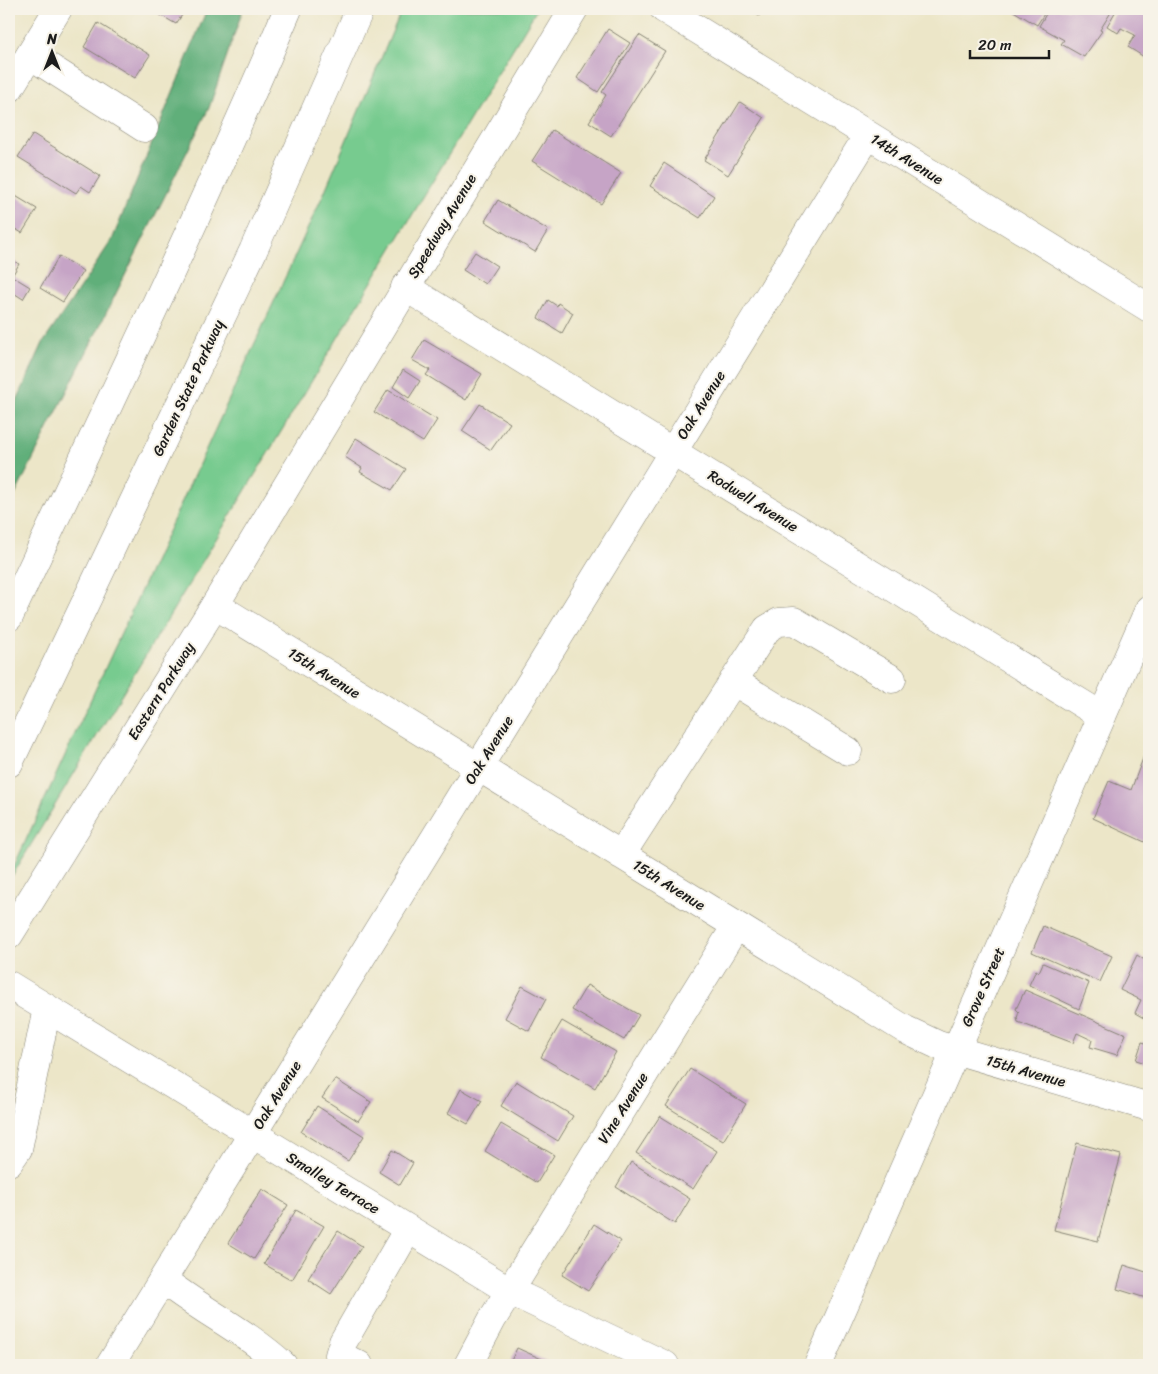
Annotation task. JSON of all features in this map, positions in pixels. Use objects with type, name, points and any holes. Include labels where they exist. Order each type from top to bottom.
[{"type":"main road","points":[[9,89],[58,9]]},
{"type":"main road","points":[[9,617],[120,384],[214,178],[288,9]]},
{"type":"main road","name":"Garden State Parkway","points":[[9,763],[253,251],[360,9]]},
{"type":"main road","name":"Speedway Avenue","points":[[310,444],[574,9]]},
{"type":"main road","name":"14th Avenue","points":[[664,9],[1149,308]]},
{"type":"main road","points":[[30,55],[144,128]]},
{"type":"main road","name":"Oak Avenue","points":[[110,1365],[868,135]]},
{"type":"main road","name":"Rodwell Avenue","points":[[405,287],[1102,716]]},
{"type":"main road","name":"Eastern Parkway","points":[[9,935],[214,605],[310,444]]},
{"type":"main road","points":[[9,604],[38,555]]},
{"type":"main road","name":"15th Avenue","points":[[214,605],[906,1030],[955,1051],[1149,1107]]},
{"type":"main road","name":"Grove Street","points":[[818,1365],[1149,609]]},
{"type":"main road","points":[[621,855],[767,629],[779,622],[794,621],[892,678]]},
{"type":"main road","points":[[733,681],[848,751]]},
{"type":"main road","name":"Vine Avenue","points":[[468,1365],[493,1318],[736,926]]},
{"type":"main road","name":"Smalley Terrace","points":[[9,985],[510,1291],[665,1365]]},
{"type":"main road","points":[[9,1162],[18,1149],[47,1008]]},
{"type":"main road","points":[[341,1362],[343,1342],[408,1229]]},
{"type":"main road","points":[[163,1280],[190,1301],[269,1353],[283,1365]]},
{"type":"green space","points":[[207,9],[243,9],[209,108],[9,507],[9,418],[43,343],[112,240]]},
{"type":"green space","points":[[402,9],[537,9],[9,881],[9,877],[324,193]]},
{"type":"building","points":[[150,9],[186,9],[176,24]]},
{"type":"building","points":[[748,9],[764,9],[759,16]]},
{"type":"building","points":[[1010,9],[1047,9],[1037,25]]},
{"type":"building","points":[[1049,9],[1113,9],[1100,30],[1102,31],[1084,57],[1061,44],[1064,40],[1039,26]]},
{"type":"building","points":[[1117,9],[1149,9],[1149,60],[1128,47],[1135,35],[1121,28],[1118,33],[1107,26]]},
{"type":"building","points":[[98,23],[150,55],[135,78],[84,47]]},
{"type":"building","points":[[608,29],[630,43],[598,92],[577,78]]},
{"type":"building","points":[[639,35],[665,51],[611,136],[589,122],[606,95],[602,92]]},
{"type":"building","points":[[740,102],[764,118],[728,175],[704,160]]},
{"type":"building","points":[[552,130],[621,173],[601,204],[532,161]]},
{"type":"building","points":[[33,134],[100,176],[90,192],[81,186],[76,193],[18,157]]},
{"type":"building","points":[[664,163],[714,196],[700,218],[650,186]]},
{"type":"building","points":[[9,192],[37,209],[22,233],[9,225]]},
{"type":"building","points":[[498,200],[548,230],[535,252],[485,221]]},
{"type":"building","points":[[475,252],[497,266],[485,284],[463,270]]},
{"type":"building","points":[[59,256],[83,271],[63,302],[40,288]]},
{"type":"building","points":[[9,258],[19,264],[12,276],[30,287],[23,299],[9,290]]},
{"type":"building","points":[[548,300],[557,306],[558,303],[573,313],[562,333],[538,318]]},
{"type":"building","points":[[424,340],[482,374],[466,400],[426,375],[430,370],[412,360]]},
{"type":"building","points":[[403,370],[420,381],[409,398],[393,387]]},
{"type":"building","points":[[388,390],[437,420],[423,442],[374,412]]},
{"type":"building","points":[[480,404],[510,423],[491,450],[462,431]]},
{"type":"building","points":[[356,438],[406,469],[392,490],[360,472],[362,468],[345,457]]},
{"type":"building","points":[[1145,753],[1149,756],[1149,844],[1093,818],[1109,781],[1131,790]]},
{"type":"building","points":[[1043,926],[1112,956],[1100,982],[1032,952]]},
{"type":"building","points":[[1137,955],[1149,963],[1149,1021],[1135,1013],[1141,1000],[1120,990]]},
{"type":"building","points":[[1043,963],[1089,983],[1079,1009],[1029,985],[1036,970],[1039,972]]},
{"type":"building","points":[[587,985],[639,1015],[624,1040],[572,1010]]},
{"type":"building","points":[[522,986],[546,999],[529,1031],[505,1018]]},
{"type":"building","points":[[1025,990],[1126,1034],[1117,1055],[1090,1047],[1092,1040],[1077,1033],[1073,1043],[1018,1022],[1019,1012],[1016,1009]]},
{"type":"building","points":[[562,1021],[616,1052],[595,1088],[541,1057]]},
{"type":"building","points":[[1142,1042],[1149,1044],[1149,1064],[1136,1060]]},
{"type":"building","points":[[690,1069],[746,1104],[723,1141],[666,1106]]},
{"type":"building","points":[[335,1079],[371,1102],[358,1121],[322,1098]]},
{"type":"building","points":[[516,1081],[573,1116],[558,1141],[501,1106]]},
{"type":"building","points":[[461,1089],[482,1101],[468,1124],[448,1113]]},
{"type":"building","points":[[317,1106],[364,1136],[348,1161],[301,1132]]},
{"type":"building","points":[[660,1116],[717,1151],[693,1189],[636,1153]]},
{"type":"building","points":[[501,1124],[554,1155],[537,1183],[485,1151]]},
{"type":"building","points":[[1077,1143],[1121,1155],[1098,1241],[1054,1230]]},
{"type":"building","points":[[392,1150],[413,1163],[400,1185],[379,1172]]},
{"type":"building","points":[[631,1162],[690,1199],[675,1224],[616,1187]]},
{"type":"building","points":[[262,1189],[288,1205],[254,1259],[228,1243]]},
{"type":"building","points":[[296,1210],[324,1226],[292,1280],[264,1264]]},
{"type":"building","points":[[594,1224],[621,1241],[588,1291],[562,1275]]},
{"type":"building","points":[[338,1231],[362,1246],[331,1294],[308,1279]]},
{"type":"building","points":[[1124,1265],[1149,1273],[1149,1299],[1117,1289]]},
{"type":"building","points":[[517,1348],[555,1365],[509,1365]]}]
